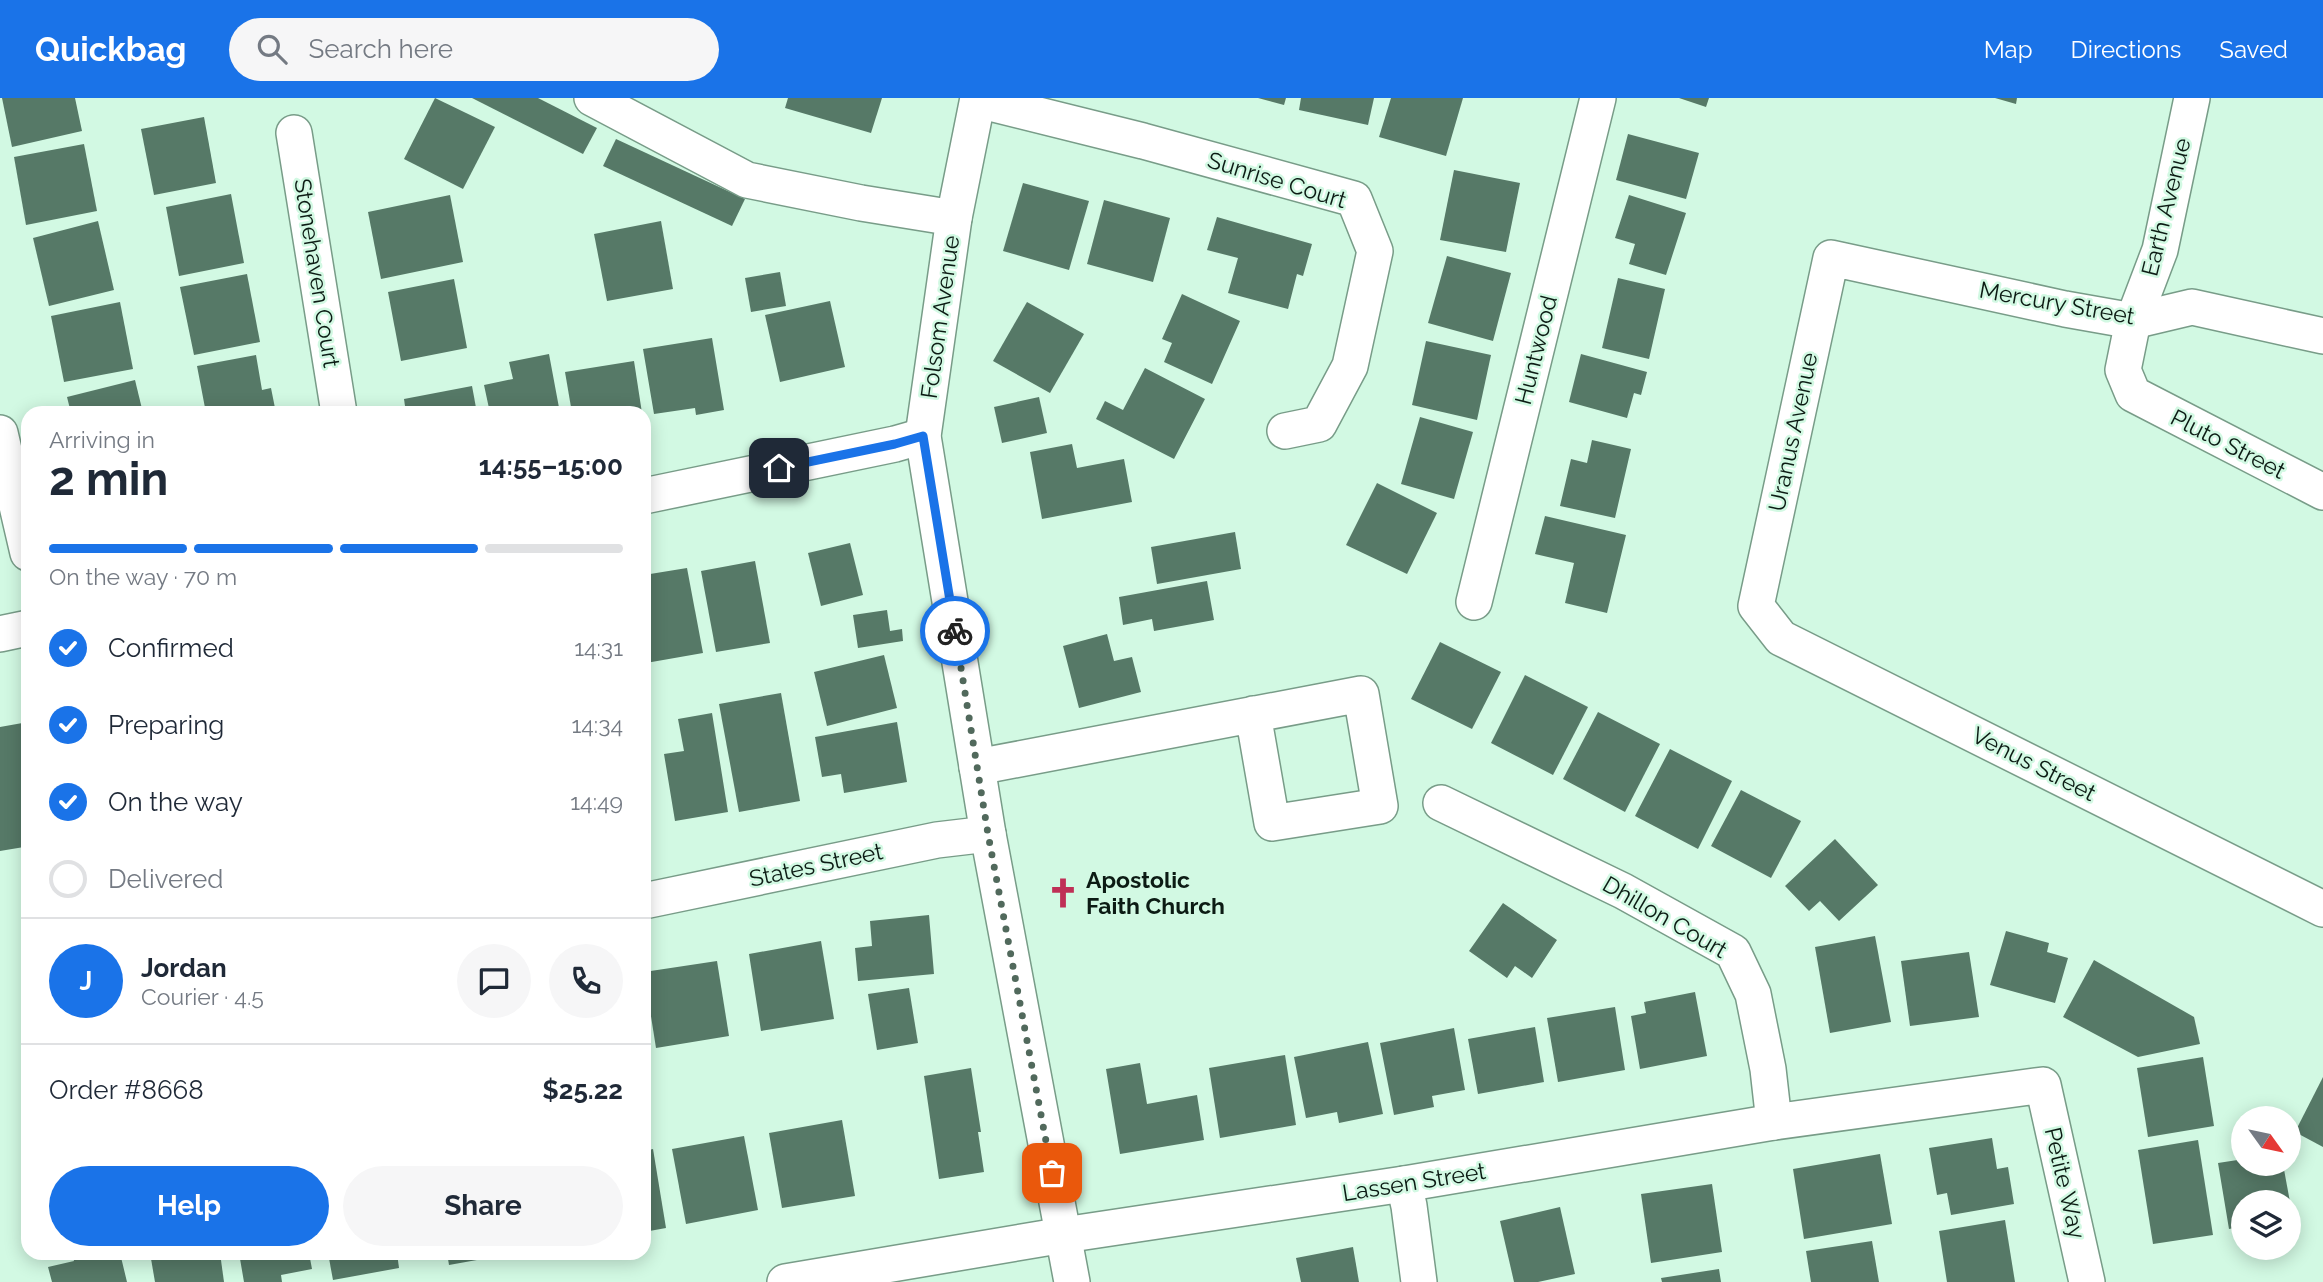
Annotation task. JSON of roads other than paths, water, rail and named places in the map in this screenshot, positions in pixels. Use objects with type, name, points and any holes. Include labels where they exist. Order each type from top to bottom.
[{"type":"street","points":[[592,98],[747,180],[954,218]]},
{"type":"street","name":"Huntwood","points":[[1474,601],[1598,98]]},
{"type":"street","name":"Earth Avenue","points":[[2133,394],[2123,370],[2133,321],[2160,250],[2192,98]]},
{"type":"street","name":"Folsom Avenue","points":[[978,99],[954,218],[923,436],[988,834],[1072,1282]]},
{"type":"street","name":"Sunrise Court","points":[[978,99],[1353,199],[1375,251],[1350,366],[1319,424],[1285,431]]},
{"type":"street","name":"Stonehaven Court","points":[[294,133],[339,406]]},
{"type":"street","name":"Mercury Street","points":[[1831,258],[2065,309],[2133,321],[2192,307],[2323,336]]},
{"type":"street","name":"Uranus Avenue","points":[[1756,606],[1831,258]]},
{"type":"street","name":"Pluto Street","points":[[2133,394],[2323,492]]},
{"type":"street","points":[[0,433],[21,523]]},
{"type":"street","points":[[651,495],[923,436]]},
{"type":"street","name":"Venus Street","points":[[1756,606],[1781,638],[2323,909]]},
{"type":"street","points":[[0,634],[21,630]]},
{"type":"street","points":[[977,767],[1253,714],[1361,694],[1380,806],[1272,823],[1253,714]]},
{"type":"street","name":"Dhillon Court","points":[[1441,803],[1623,891],[1733,952],[1753,994],[1768,1069],[1774,1122]]},
{"type":"street","name":"States Street","points":[[651,900],[937,840],[988,834]]},
{"type":"street","name":"Lassen Street","points":[[785,1282],[1064,1235],[1404,1184],[1774,1122],[2043,1085]]},
{"type":"street","name":"Petite Way","points":[[2043,1085],[2087,1282]]},
{"type":"street","points":[[1404,1184],[1419,1282]]},
{"type":"place","name":"Apostolic Faith Church","points":[[1063,893]]}]
